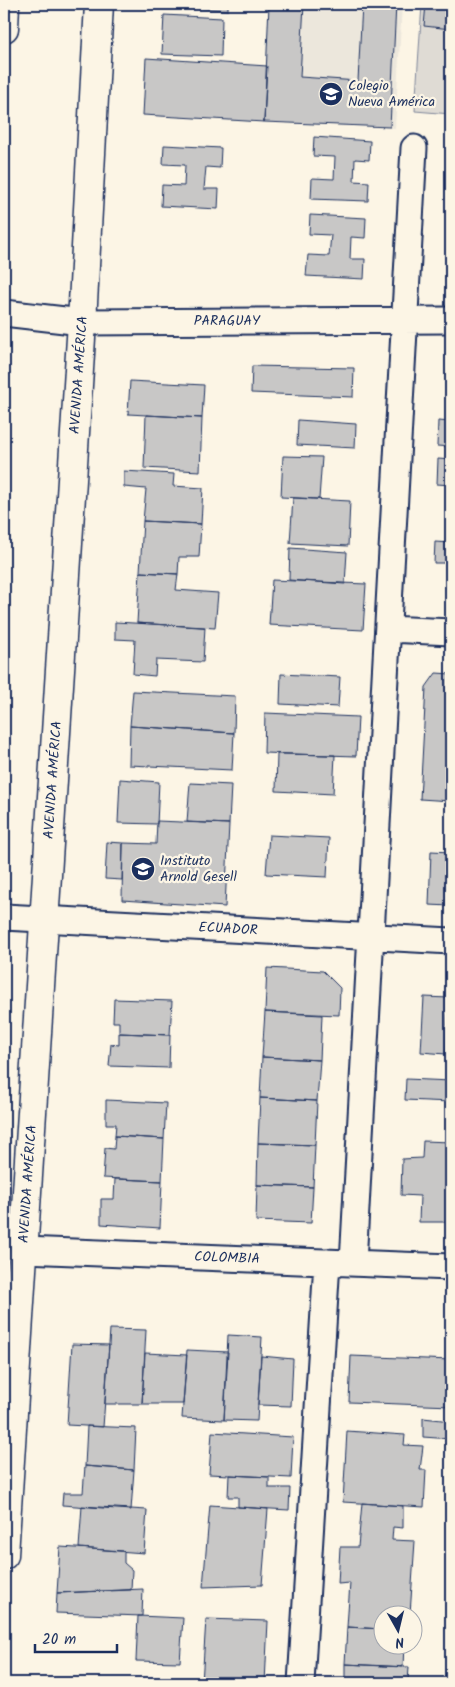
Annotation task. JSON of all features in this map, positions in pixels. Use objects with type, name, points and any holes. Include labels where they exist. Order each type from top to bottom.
[{"type":"main road","points":[[4,27],[5,4]]},
{"type":"main road","name":"AVENIDA AMÉRICA","points":[[4,1555],[14,1250],[44,919],[82,322],[99,4]]},
{"type":"street","points":[[353,1263],[414,148]]},
{"type":"street","name":"PARAGUAY","points":[[4,313],[82,322],[451,320]]},
{"type":"street","points":[[388,629],[451,632]]},
{"type":"street","name":"ECUADOR","points":[[4,918],[451,941]]},
{"type":"street","name":"COLOMBIA","points":[[14,1250],[451,1266]]},
{"type":"street","points":[[300,1683],[327,1262]]},
{"type":"shaded area","name":"Colegio Nueva América","points":[[269,4],[402,4],[395,128],[264,122]]},
{"type":"shaded area","points":[[422,4],[451,4],[451,114],[415,111]]},
{"type":"building","points":[[149,4],[228,4],[228,10],[149,6]]},
{"type":"building","name":"Colegio Nueva América","points":[[269,4],[304,4],[300,77],[358,81],[362,4],[396,4],[390,127],[264,122]]},
{"type":"building","points":[[426,4],[451,4],[451,29],[424,26]]},
{"type":"building","points":[[164,15],[222,18],[221,56],[162,54]]},
{"type":"building","points":[[146,58],[267,66],[264,122],[143,115]]},
{"type":"building","points":[[314,137],[370,141],[369,160],[355,159],[354,181],[369,182],[368,201],[311,199],[312,178],[334,179],[335,157],[313,156]]},
{"type":"building","points":[[164,145],[221,148],[220,168],[206,167],[204,189],[219,189],[218,209],[161,206],[162,185],[184,186],[185,165],[163,164]]},
{"type":"building","points":[[310,215],[366,218],[365,238],[351,237],[350,259],[365,259],[364,279],[306,276],[308,255],[329,256],[331,235],[309,234]]},
{"type":"building","points":[[252,366],[354,368],[353,397],[251,393]]},
{"type":"building","points":[[130,381],[204,385],[202,418],[128,414]]},
{"type":"building","points":[[146,415],[202,418],[200,471],[144,468]]},
{"type":"building","points":[[298,420],[356,424],[355,448],[297,445]]},
{"type":"building","points":[[438,421],[451,422],[451,447],[437,446]]},
{"type":"building","points":[[283,456],[322,457],[319,499],[281,497]]},
{"type":"building","points":[[438,459],[451,460],[451,485],[437,484]]},
{"type":"building","points":[[124,471],[174,474],[173,486],[203,488],[201,524],[143,521],[146,489],[124,487]]},
{"type":"building","points":[[293,498],[350,501],[348,546],[290,543]]},
{"type":"building","points":[[143,521],[201,524],[199,557],[179,557],[178,574],[140,572]]},
{"type":"building","points":[[435,542],[451,543],[451,563],[434,563]]},
{"type":"building","points":[[290,548],[347,552],[345,584],[289,580]]},
{"type":"building","points":[[140,572],[178,574],[176,590],[218,593],[215,628],[137,623]]},
{"type":"building","points":[[272,580],[366,584],[363,630],[269,625]]},
{"type":"building","points":[[115,622],[205,627],[203,662],[156,660],[155,676],[133,674],[135,640],[115,639]]},
{"type":"building","points":[[436,673],[451,674],[451,801],[420,799],[426,687]]},
{"type":"building","points":[[281,674],[340,677],[338,707],[280,704]]},
{"type":"building","points":[[133,691],[235,696],[234,733],[130,726]]},
{"type":"building","points":[[265,713],[358,717],[356,756],[264,753]]},
{"type":"building","points":[[130,726],[234,733],[232,770],[129,765]]},
{"type":"building","points":[[277,754],[335,755],[333,794],[276,791]]},
{"type":"building","points":[[120,779],[159,782],[157,824],[118,823]]},
{"type":"building","points":[[190,783],[231,785],[229,824],[187,822]]},
{"type":"building","points":[[157,821],[229,824],[225,907],[122,900],[123,843],[156,844]]},
{"type":"building","points":[[269,835],[329,838],[327,877],[266,874]]},
{"type":"building","points":[[107,842],[123,843],[122,880],[105,879]]},
{"type":"building","points":[[431,851],[451,852],[450,906],[429,905]]},
{"type":"building","points":[[267,968],[323,971],[340,988],[339,1015],[265,1012]]},
{"type":"building","points":[[424,997],[449,998],[446,1054],[421,1052]]},
{"type":"building","points":[[114,999],[172,1001],[170,1035],[119,1033],[119,1022],[113,1022]]},
{"type":"building","points":[[265,1012],[322,1015],[320,1060],[262,1057]]},
{"type":"building","points":[[119,1033],[170,1035],[169,1068],[109,1066],[111,1044],[119,1045]]},
{"type":"building","points":[[262,1057],[320,1060],[317,1101],[260,1098]]},
{"type":"building","points":[[406,1079],[451,1081],[450,1102],[405,1100]]},
{"type":"building","points":[[260,1098],[317,1101],[315,1145],[258,1143]]},
{"type":"building","points":[[106,1100],[166,1103],[164,1139],[115,1136],[116,1124],[106,1124]]},
{"type":"building","points":[[115,1136],[164,1139],[162,1181],[103,1178],[105,1148],[114,1149]]},
{"type":"building","points":[[423,1141],[451,1142],[451,1222],[419,1222],[420,1196],[401,1195],[402,1159],[422,1158]]},
{"type":"building","points":[[258,1143],[315,1145],[313,1187],[257,1185]]},
{"type":"building","points":[[115,1179],[162,1181],[160,1228],[101,1224],[101,1199],[114,1199]]},
{"type":"building","points":[[257,1185],[313,1187],[311,1223],[256,1221]]},
{"type":"building","points":[[110,1329],[146,1330],[142,1404],[105,1404]]},
{"type":"building","points":[[228,1335],[262,1337],[257,1421],[224,1420]]},
{"type":"building","points":[[72,1344],[109,1345],[103,1427],[67,1425]]},
{"type":"building","points":[[187,1350],[228,1352],[224,1420],[182,1418]]},
{"type":"building","points":[[145,1353],[187,1355],[183,1404],[142,1404]]},
{"type":"building","points":[[261,1356],[293,1359],[291,1406],[258,1405]]},
{"type":"building","points":[[351,1356],[451,1360],[451,1406],[349,1402]]},
{"type":"building","points":[[423,1418],[451,1421],[451,1439],[423,1437]]},
{"type":"building","points":[[87,1426],[136,1428],[134,1470],[85,1466]]},
{"type":"building","points":[[347,1431],[405,1435],[404,1445],[423,1446],[420,1470],[426,1470],[424,1507],[343,1502]]},
{"type":"building","points":[[212,1432],[293,1437],[291,1478],[209,1474]]},
{"type":"building","points":[[85,1466],[134,1470],[131,1510],[62,1505],[63,1493],[83,1493]]},
{"type":"building","points":[[229,1475],[269,1477],[269,1488],[290,1488],[289,1510],[238,1507],[238,1497],[228,1497]]},
{"type":"building","points":[[362,1503],[403,1506],[403,1528],[393,1527],[392,1540],[415,1541],[411,1604],[372,1604],[372,1628],[347,1627],[350,1583],[338,1584],[340,1547],[358,1547]]},
{"type":"building","points":[[210,1505],[268,1509],[262,1585],[203,1587]]},
{"type":"building","points":[[82,1506],[147,1510],[144,1553],[79,1548]]},
{"type":"building","points":[[60,1547],[124,1551],[124,1563],[132,1570],[131,1590],[57,1593]]},
{"type":"building","points":[[143,1589],[142,1616],[56,1613],[57,1593]]},
{"type":"building","points":[[138,1616],[183,1618],[180,1662],[136,1661]]},
{"type":"building","points":[[206,1619],[268,1621],[265,1683],[202,1683]]},
{"type":"building","points":[[347,1627],[372,1628],[372,1654],[404,1654],[403,1667],[345,1664]]},
{"type":"building","points":[[345,1664],[409,1667],[408,1683],[345,1683]]},
{"type":"place","name":"Colegio Nueva América","points":[[331,94]]},
{"type":"place","name":"Instituto Arnold Gesell","points":[[143,869]]}]
